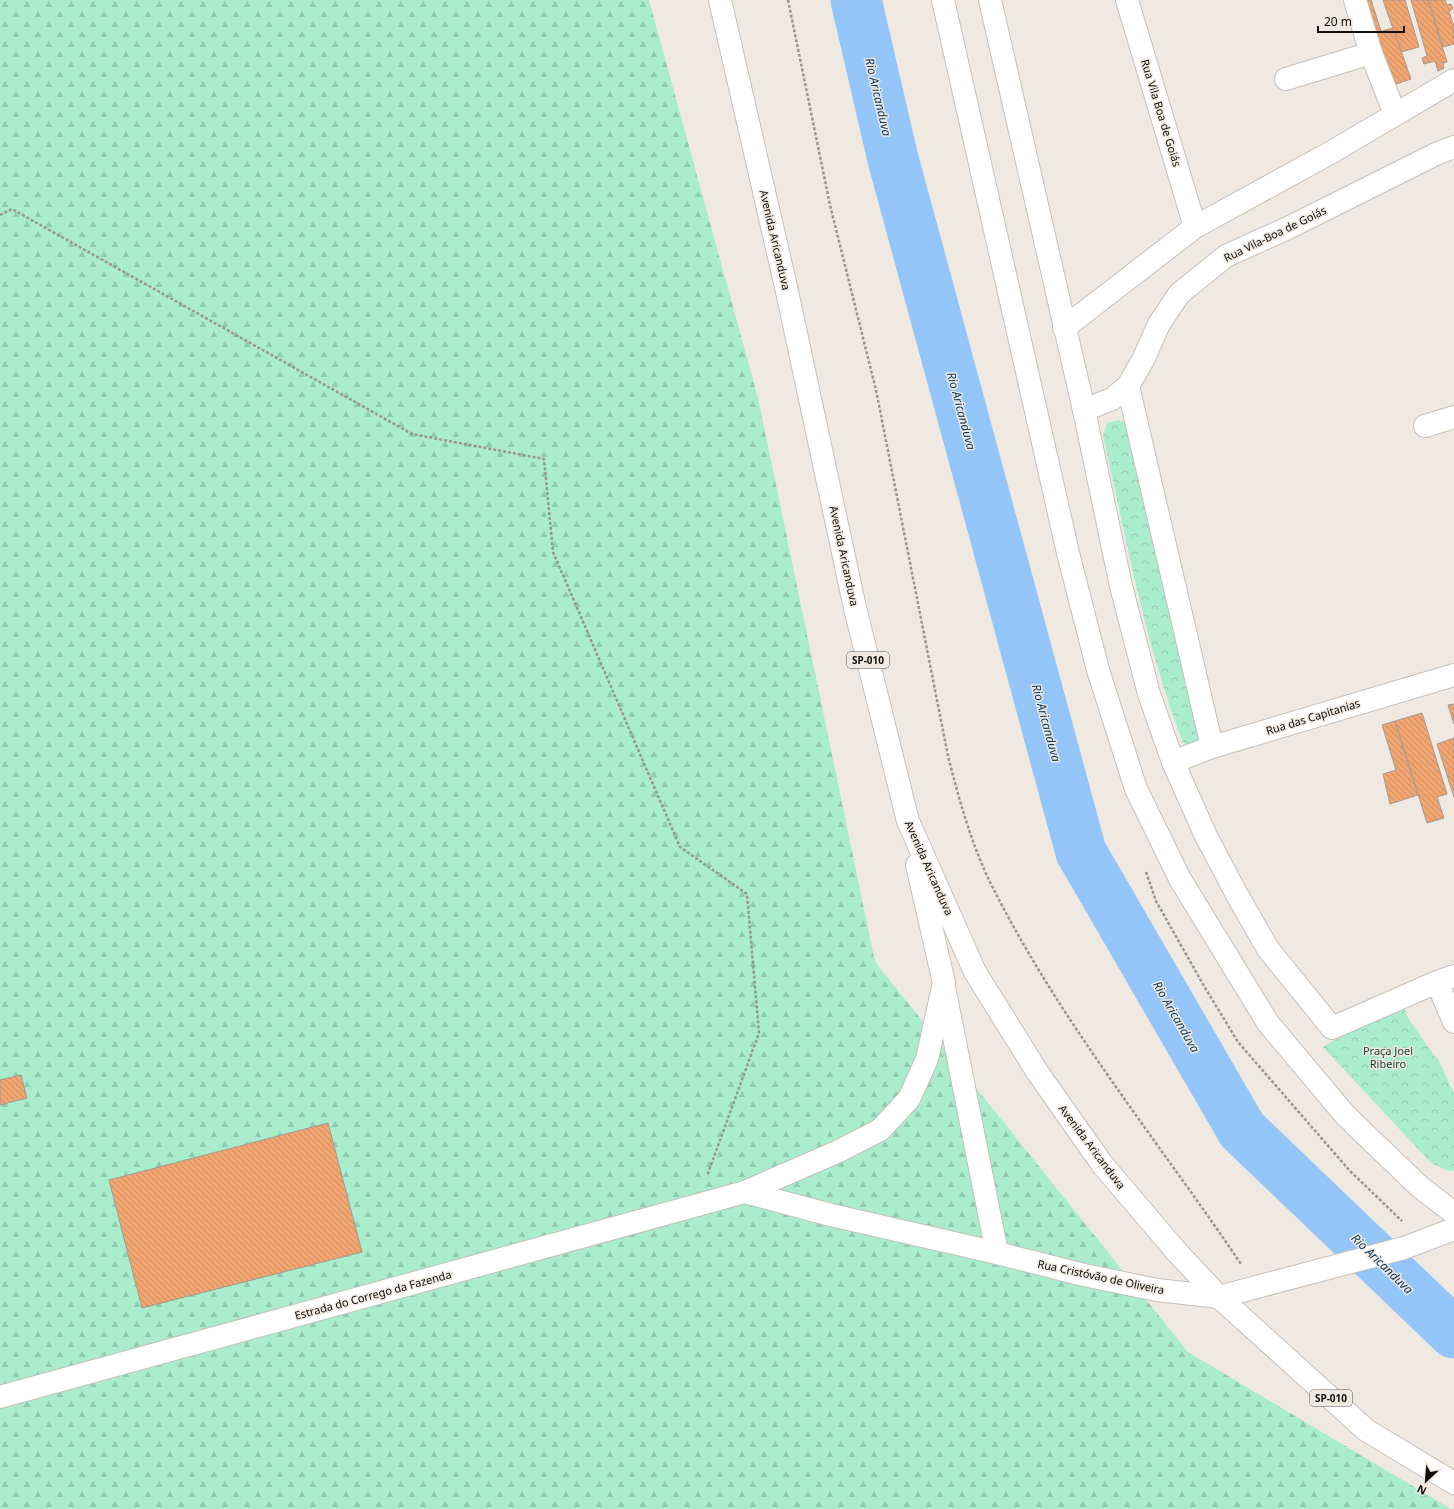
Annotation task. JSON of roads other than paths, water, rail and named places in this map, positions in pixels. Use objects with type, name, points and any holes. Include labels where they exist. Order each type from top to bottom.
[{"type":"main road","name":"Avenida Aricanduva","points":[[720,0],[786,287],[855,608],[908,821],[976,972],[1038,1073],[1102,1164],[1176,1251],[1219,1297],[1366,1430],[1454,1483]]},
{"type":"main road","points":[[943,0],[1068,553],[1098,670],[1136,789],[1180,879],[1268,1023],[1346,1116],[1420,1187],[1454,1213]]},
{"type":"main road","points":[[990,0],[1084,410],[1121,586],[1149,694],[1173,762],[1206,836],[1268,949],[1332,1028],[1446,979],[1454,1022]]},
{"type":"main road","name":"Rua Vila Boa de Goiás","points":[[1127,0],[1195,227]]},
{"type":"main road","points":[[1354,0],[1371,54],[1395,114]]},
{"type":"main road","points":[[1286,79],[1371,54]]},
{"type":"main road","points":[[1064,328],[1195,227],[1330,153],[1454,80]]},
{"type":"main road","name":"Rua Vila-Boa de Goiás","points":[[1084,410],[1112,399],[1128,386],[1143,360],[1159,324],[1179,294],[1226,256],[1290,227],[1438,153],[1454,147]]},
{"type":"main road","points":[[1128,386],[1212,747]]},
{"type":"main road","points":[[1425,426],[1454,416]]},
{"type":"main road","name":"Rua das Capitanias","points":[[1173,762],[1212,747],[1454,675]]},
{"type":"main road","points":[[908,821],[944,983],[997,1253]]},
{"type":"main road","name":"Estrada do Corrego da Fazenda","points":[[0,1397],[745,1192],[839,1151],[880,1130],[909,1099],[927,1059],[944,983]]},
{"type":"main road","name":"Rua Cristóvão de Oliveira","points":[[745,1192],[831,1215],[997,1253],[1084,1275],[1150,1288],[1219,1297],[1404,1248],[1454,1229]]},
{"type":"waterway","name":"Rio Aricanduva","points":[[856,0],[893,159],[1081,852],[1242,1130],[1454,1333]]},
{"type":"park label","name":"Praça Joel Ribeiro","points":[[1388,1057]]}]
